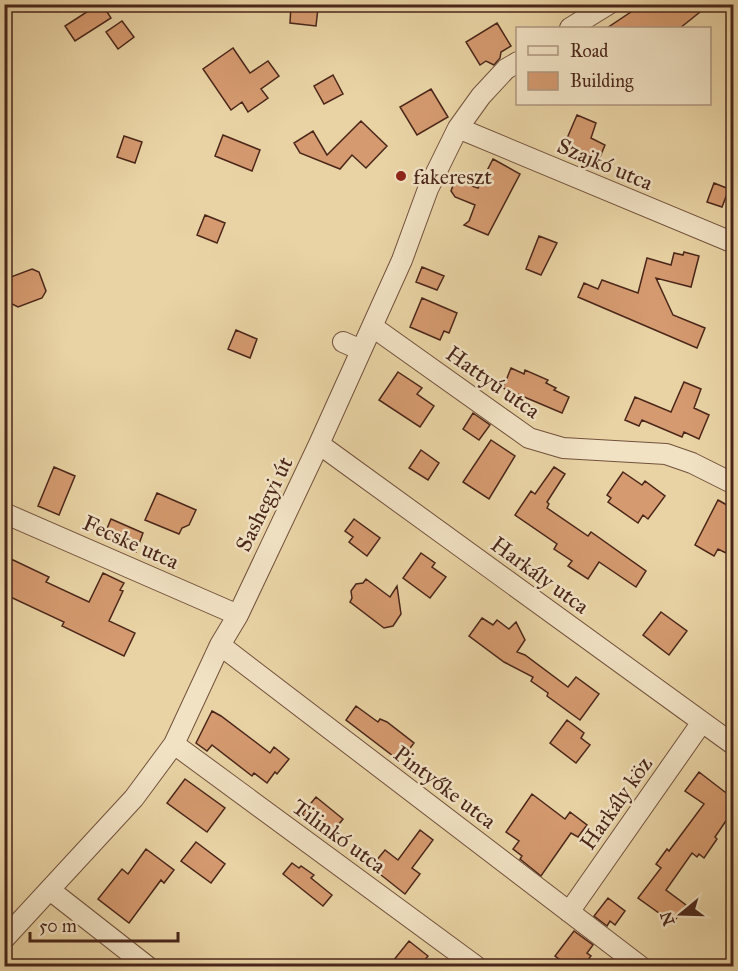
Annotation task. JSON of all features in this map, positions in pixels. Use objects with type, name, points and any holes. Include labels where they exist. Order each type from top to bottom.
[{"type":"street","points":[[572,27],[609,4]]},
{"type":"street","name":"Sashegyi út","points":[[4,939],[134,798],[174,744],[373,327],[402,260],[428,189],[459,128],[481,96],[506,69],[516,63]]},
{"type":"street","name":"Szajkó utca","points":[[459,128],[734,243]]},
{"type":"street","name":"Hattyú utca","points":[[373,327],[529,438],[563,448],[666,454],[692,463],[734,484]]},
{"type":"street","points":[[343,342],[361,350]]},
{"type":"street","name":"Harkály utca","points":[[319,444],[734,745]]},
{"type":"street","name":"Fecske utca","points":[[4,513],[237,615]]},
{"type":"street","name":"Pintyőke utca","points":[[220,645],[640,966]]},
{"type":"street","name":"Harkály köz","points":[[569,912],[702,722]]},
{"type":"street","name":"Tilinkó utca","points":[[174,744],[476,966]]},
{"type":"street","points":[[50,890],[147,966]]},
{"type":"building","points":[[102,4],[111,18],[75,41],[65,26]]},
{"type":"building","points":[[643,4],[710,4],[681,27],[608,27]]},
{"type":"building","points":[[291,5],[318,8],[316,26],[290,23]]},
{"type":"building","points":[[122,21],[134,37],[118,49],[106,32]]},
{"type":"building","points":[[497,23],[511,46],[501,52],[500,58],[494,65],[486,61],[480,65],[466,42]]},
{"type":"building","points":[[233,48],[250,73],[268,61],[279,76],[261,89],[268,98],[248,112],[242,102],[231,110],[203,69]]},
{"type":"building","points":[[333,75],[343,94],[324,104],[314,86]]},
{"type":"building","points":[[431,89],[448,117],[417,135],[400,107]]},
{"type":"building","points":[[577,115],[596,123],[591,138],[605,145],[597,164],[562,150]]},
{"type":"building","points":[[361,121],[387,146],[366,168],[352,155],[340,169],[300,153],[294,143],[313,131],[327,155]]},
{"type":"building","points":[[223,135],[260,150],[252,171],[215,156]]},
{"type":"building","points":[[124,136],[142,142],[135,163],[117,157]]},
{"type":"building","points":[[493,159],[520,174],[488,235],[464,225],[469,221],[475,205],[455,197],[451,191],[455,180],[478,188]]},
{"type":"building","points":[[714,183],[729,189],[722,207],[707,202]]},
{"type":"building","points":[[205,215],[225,223],[217,243],[197,235]]},
{"type":"building","points":[[539,236],[557,243],[541,275],[526,269]]},
{"type":"building","points":[[684,252],[699,256],[691,287],[656,278],[673,315],[705,328],[697,348],[578,297],[584,283],[598,289],[602,280],[638,293],[647,258],[671,265],[674,253],[683,255]]},
{"type":"building","points":[[422,267],[444,276],[437,290],[416,282]]},
{"type":"building","points":[[32,269],[39,272],[46,291],[42,298],[18,307],[4,300],[4,285],[8,278]]},
{"type":"building","points":[[422,298],[457,313],[449,333],[444,331],[440,340],[410,327]]},
{"type":"building","points":[[236,330],[257,339],[250,358],[228,349]]},
{"type":"building","points":[[511,368],[524,374],[525,370],[548,380],[546,383],[556,388],[554,390],[569,397],[562,413],[503,388]]},
{"type":"building","points":[[398,372],[422,388],[417,394],[434,406],[420,427],[379,400]]},
{"type":"building","points":[[684,382],[701,389],[694,408],[709,415],[699,439],[684,432],[682,437],[642,420],[639,426],[625,420],[635,397],[671,412]]},
{"type":"building","points":[[473,413],[490,425],[479,440],[463,429]]},
{"type":"building","points":[[491,440],[515,456],[489,499],[463,482]]},
{"type":"building","points":[[421,450],[439,463],[428,480],[409,468]]},
{"type":"building","points":[[54,467],[75,476],[59,515],[38,506]]},
{"type":"building","points":[[554,467],[565,474],[547,502],[549,504],[547,508],[588,536],[591,532],[646,571],[636,587],[599,562],[588,579],[568,566],[572,561],[554,549],[557,544],[515,515],[531,491],[535,494]]},
{"type":"building","points":[[623,472],[642,485],[645,481],[665,496],[648,519],[643,515],[638,523],[608,502],[611,498],[607,495]]},
{"type":"building","points":[[157,493],[196,510],[189,525],[182,528],[179,534],[145,520]]},
{"type":"building","points":[[718,500],[734,509],[734,540],[726,553],[718,549],[714,556],[695,545]]},
{"type":"building","points":[[111,519],[143,533],[136,552],[103,538]]},
{"type":"building","points":[[354,519],[380,538],[367,556],[349,542],[353,537],[345,531]]},
{"type":"building","points":[[421,553],[435,563],[432,567],[446,577],[430,598],[403,578]]},
{"type":"building","points":[[11,559],[49,577],[46,582],[89,602],[103,573],[124,583],[120,590],[123,591],[109,621],[135,633],[124,656],[62,626],[64,622],[4,594],[4,572]]},
{"type":"building","points":[[366,579],[390,597],[397,586],[401,614],[393,626],[384,628],[350,602],[351,591],[356,584],[363,583]]},
{"type":"building","points":[[661,612],[687,631],[669,655],[643,635]]},
{"type":"building","points":[[482,618],[493,625],[497,620],[509,629],[516,622],[525,640],[517,652],[525,655],[568,687],[576,677],[599,694],[580,720],[547,696],[548,693],[531,681],[533,677],[504,662],[469,636]]},
{"type":"building","points":[[356,706],[378,722],[380,719],[387,722],[414,743],[405,755],[402,753],[397,759],[346,720]]},
{"type":"building","points":[[212,711],[270,753],[274,747],[289,759],[267,783],[254,773],[252,776],[212,745],[207,751],[196,743]]},
{"type":"building","points":[[567,720],[584,733],[581,738],[590,745],[576,763],[550,743]]},
{"type":"building","points":[[699,772],[734,799],[734,809],[704,858],[692,853],[666,890],[686,905],[673,923],[638,898],[661,868],[656,864],[667,849],[669,851],[704,804],[685,791]]},
{"type":"building","points":[[185,779],[225,808],[207,832],[167,803]]},
{"type":"building","points":[[532,794],[565,819],[570,812],[587,825],[578,837],[571,833],[541,876],[520,859],[522,856],[513,849],[519,841],[506,832]]},
{"type":"building","points":[[316,797],[343,819],[331,834],[302,814]]},
{"type":"building","points":[[420,830],[433,840],[412,868],[420,874],[405,894],[371,867],[385,850],[398,860]]},
{"type":"building","points":[[196,842],[225,864],[211,883],[181,861]]},
{"type":"building","points":[[146,849],[174,870],[164,883],[161,880],[129,923],[98,899],[122,869],[128,874]]},
{"type":"building","points":[[292,863],[314,875],[311,878],[332,895],[323,906],[283,874]]},
{"type":"building","points":[[608,898],[625,911],[615,925],[610,921],[607,926],[594,916]]},
{"type":"building","points":[[574,931],[593,945],[587,953],[591,956],[583,966],[569,966],[555,956]]},
{"type":"building","points":[[409,941],[428,956],[420,966],[389,966]]},
{"type":"place","name":"fakereszt","points":[[401,176]]}]
